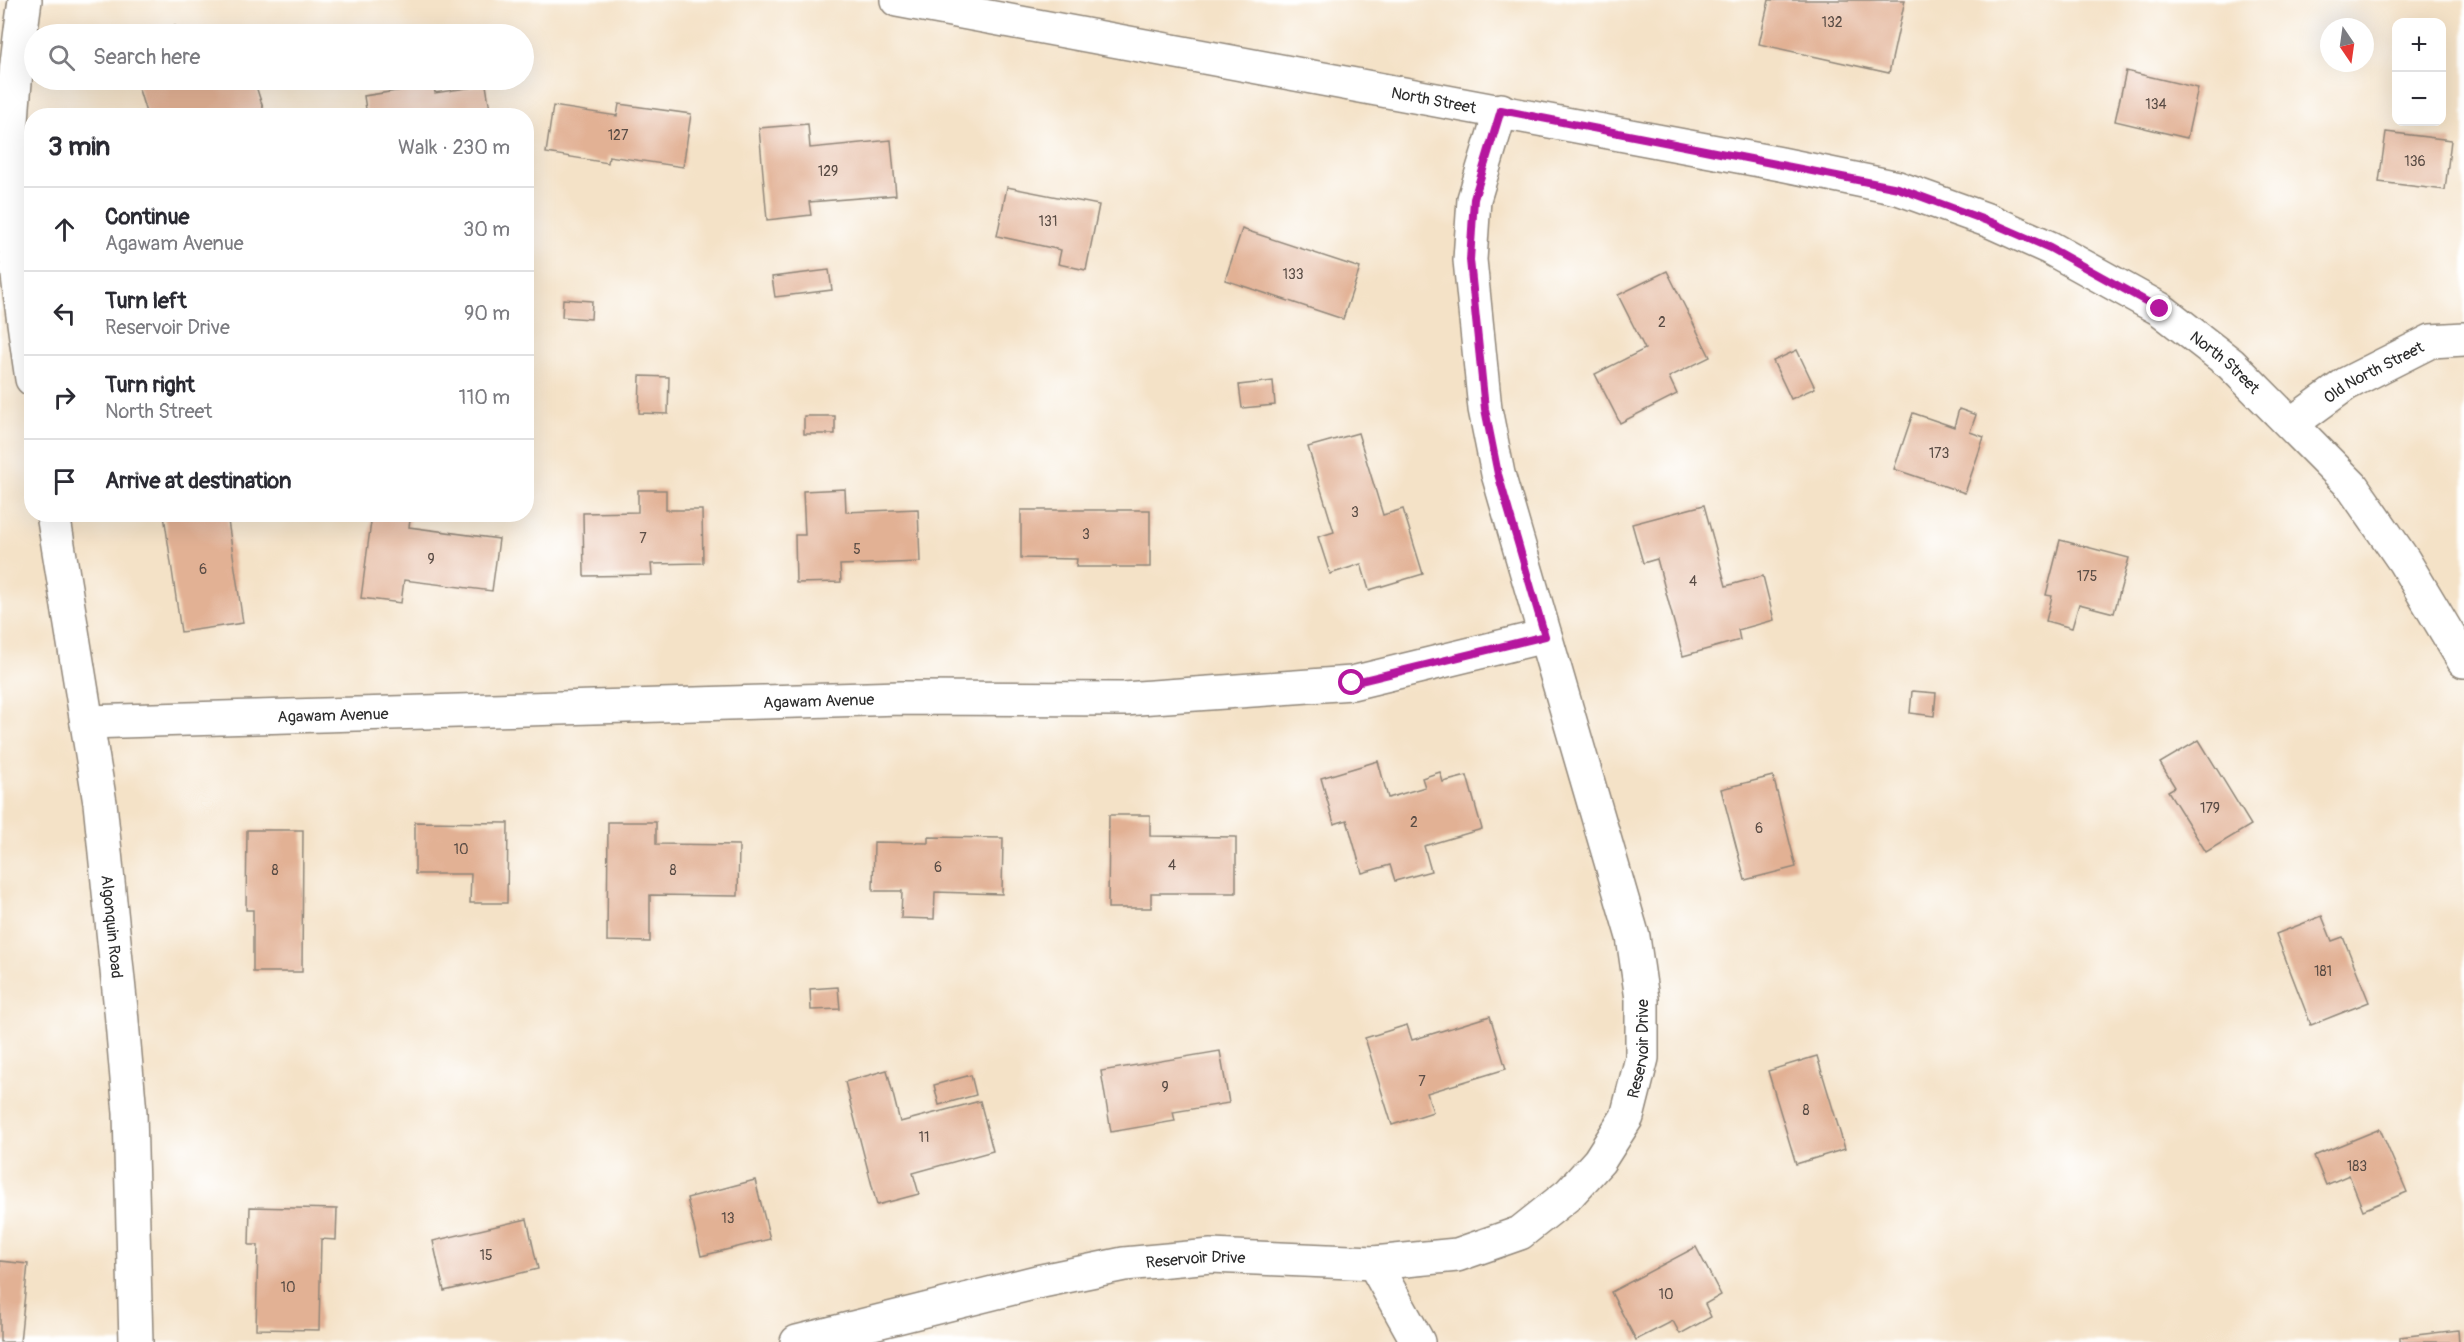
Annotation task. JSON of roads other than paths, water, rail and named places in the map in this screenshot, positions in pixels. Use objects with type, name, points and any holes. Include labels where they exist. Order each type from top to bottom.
[{"type":"street","points":[[24,326],[18,286],[11,174],[14,78],[25,0]]},
{"type":"street","name":"North Street","points":[[897,0],[1501,110],[1898,188],[1990,222],[2050,248],[2160,309],[2231,363],[2352,486],[2404,561],[2464,661]]},
{"type":"street","name":"Reservoir Drive","points":[[797,1342],[1037,1282],[1125,1264],[1211,1256],[1374,1263],[1457,1255],[1520,1233],[1569,1194],[1599,1161],[1628,1117],[1642,1058],[1642,999],[1633,937],[1498,474],[1485,409],[1470,260],[1474,199],[1501,110]]},
{"type":"street","name":"Old North Street","points":[[2291,424],[2346,384],[2431,341],[2464,339]]},
{"type":"street","name":"Algonquin Road","points":[[54,522],[100,802],[129,1102],[136,1342]]},
{"type":"street","name":"Agawam Avenue","points":[[87,722],[901,698],[1124,699],[1352,683],[1545,636]]},
{"type":"street","points":[[1374,1263],[1418,1342]]}]
